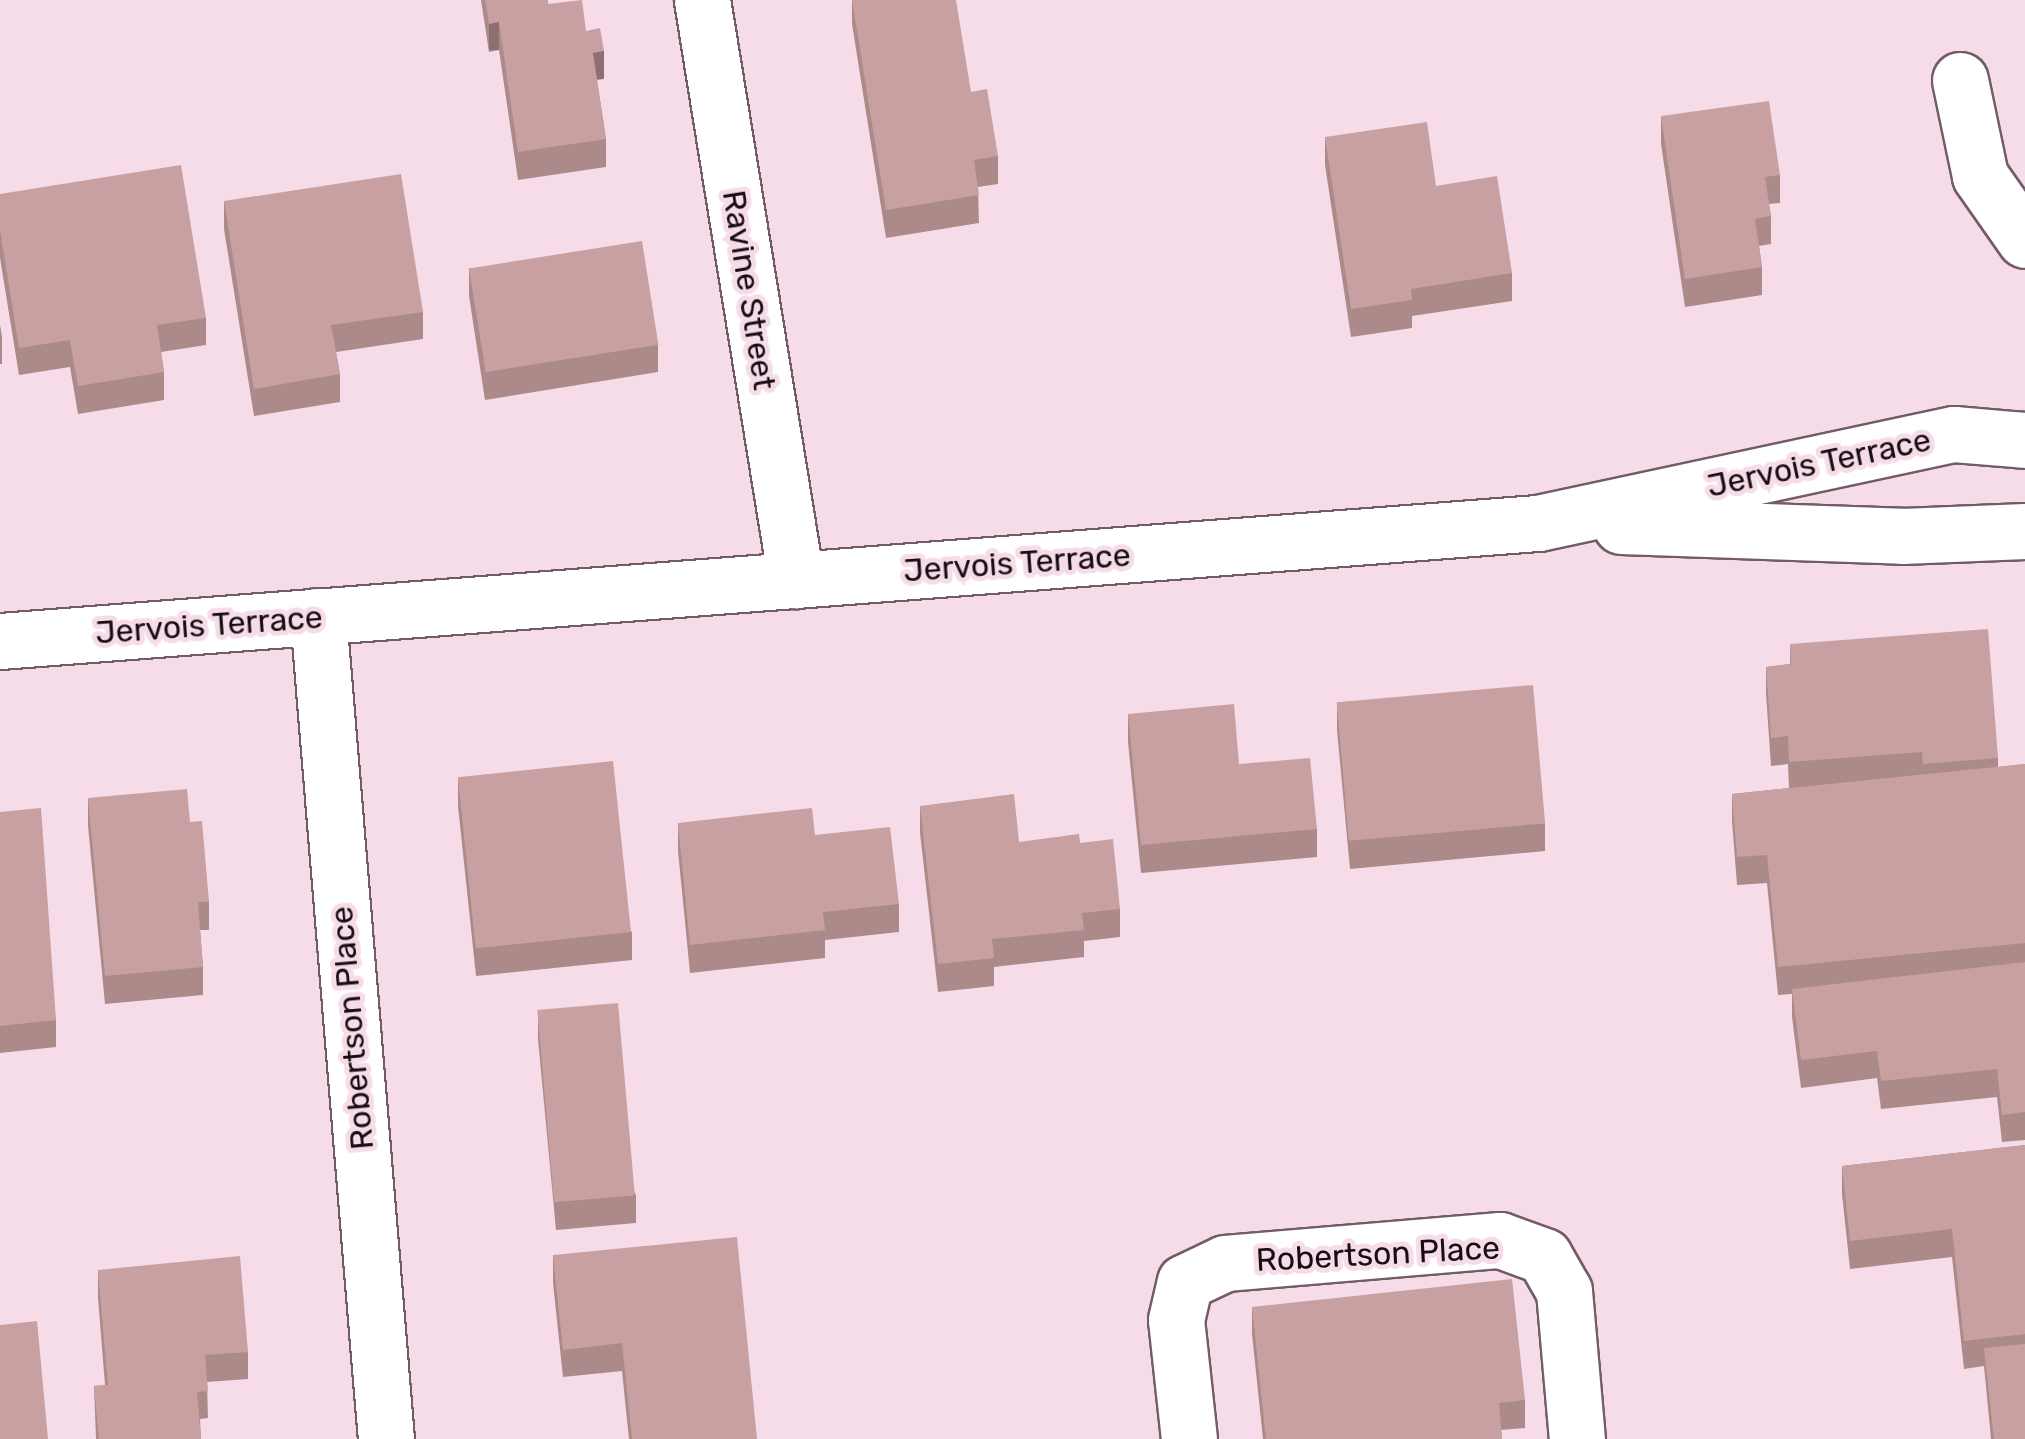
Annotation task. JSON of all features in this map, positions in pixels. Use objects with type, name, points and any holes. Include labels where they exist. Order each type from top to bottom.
[{"type":"street","name":"Ravine Street","points":[[702,0],[796,580]]},
{"type":"street","points":[[1960,80],[1980,176],[2025,240]]},
{"type":"street","name":"Jervois Terrace","points":[[0,641],[1538,523],[1954,434],[2025,440]]},
{"type":"street","points":[[1538,523],[1902,536],[2025,532]]},
{"type":"street","name":"Robertson Place","points":[[318,616],[386,1439]]},
{"type":"street","name":"Robertson Place","points":[[1189,1439],[1176,1320],[1185,1282],[1225,1262],[1500,1240],[1544,1256],[1564,1291],[1578,1439]]},
{"type":"building","points":[[485,0],[548,0],[548,4],[582,0],[586,31],[600,28],[604,51],[593,53],[606,139],[518,152],[499,22],[489,24]]},
{"type":"building","points":[[852,0],[956,0],[971,92],[987,89],[998,156],[974,160],[979,195],[886,210]]},
{"type":"building","points":[[1769,101],[1780,175],[1765,177],[1771,216],[1755,219],[1762,267],[1685,279],[1661,116]]},
{"type":"building","points":[[1427,122],[1436,186],[1497,176],[1512,273],[1411,289],[1412,300],[1351,309],[1325,137]]},
{"type":"building","points":[[181,165],[206,318],[157,325],[164,372],[78,386],[70,340],[19,348],[0,230],[0,194]]},
{"type":"building","points":[[401,174],[423,312],[331,325],[340,374],[254,389],[224,201]]},
{"type":"building","points":[[642,241],[658,345],[486,372],[469,268]]},
{"type":"building","points":[[1988,629],[1998,758],[1923,764],[1922,752],[1789,762],[1788,736],[1771,738],[1766,667],[1791,664],[1790,644]]},
{"type":"building","points":[[1533,685],[1545,823],[1349,841],[1337,702]]},
{"type":"building","points":[[1234,704],[1239,764],[1310,758],[1317,829],[1141,845],[1128,714]]},
{"type":"building","points":[[613,761],[631,932],[476,948],[458,777]]},
{"type":"building","points":[[2025,764],[2025,943],[1778,967],[1767,855],[1737,857],[1732,794]]},
{"type":"building","points":[[187,789],[190,822],[202,821],[209,902],[198,902],[203,967],[105,976],[88,798]]},
{"type":"building","points":[[1014,794],[1019,842],[1079,834],[1080,843],[1113,839],[1120,909],[1082,913],[1084,930],[992,939],[994,958],[938,964],[920,806]]},
{"type":"building","points":[[41,808],[56,1020],[0,1026],[0,812]]},
{"type":"building","points":[[812,808],[815,835],[890,827],[899,904],[823,912],[825,930],[690,945],[678,823]]},
{"type":"building","points":[[2025,962],[2025,1112],[2002,1115],[1997,1069],[1881,1081],[1877,1051],[1801,1060],[1792,989]]},
{"type":"building","points":[[618,1003],[635,1195],[554,1202],[537,1010]]},
{"type":"building","points":[[2025,1145],[2025,1334],[1964,1341],[1952,1229],[1850,1241],[1842,1166]]},
{"type":"building","points":[[737,1237],[757,1439],[632,1439],[622,1343],[563,1350],[553,1255]]},
{"type":"building","points":[[240,1256],[248,1352],[205,1355],[208,1391],[197,1392],[201,1439],[99,1439],[94,1386],[108,1385],[98,1270]]},
{"type":"building","points":[[1512,1279],[1525,1400],[1499,1403],[1502,1439],[1266,1439],[1252,1307]]},
{"type":"building","points":[[37,1321],[48,1439],[0,1439],[0,1325]]},
{"type":"building","points":[[2025,1344],[2025,1439],[1994,1439],[1984,1348]]}]
